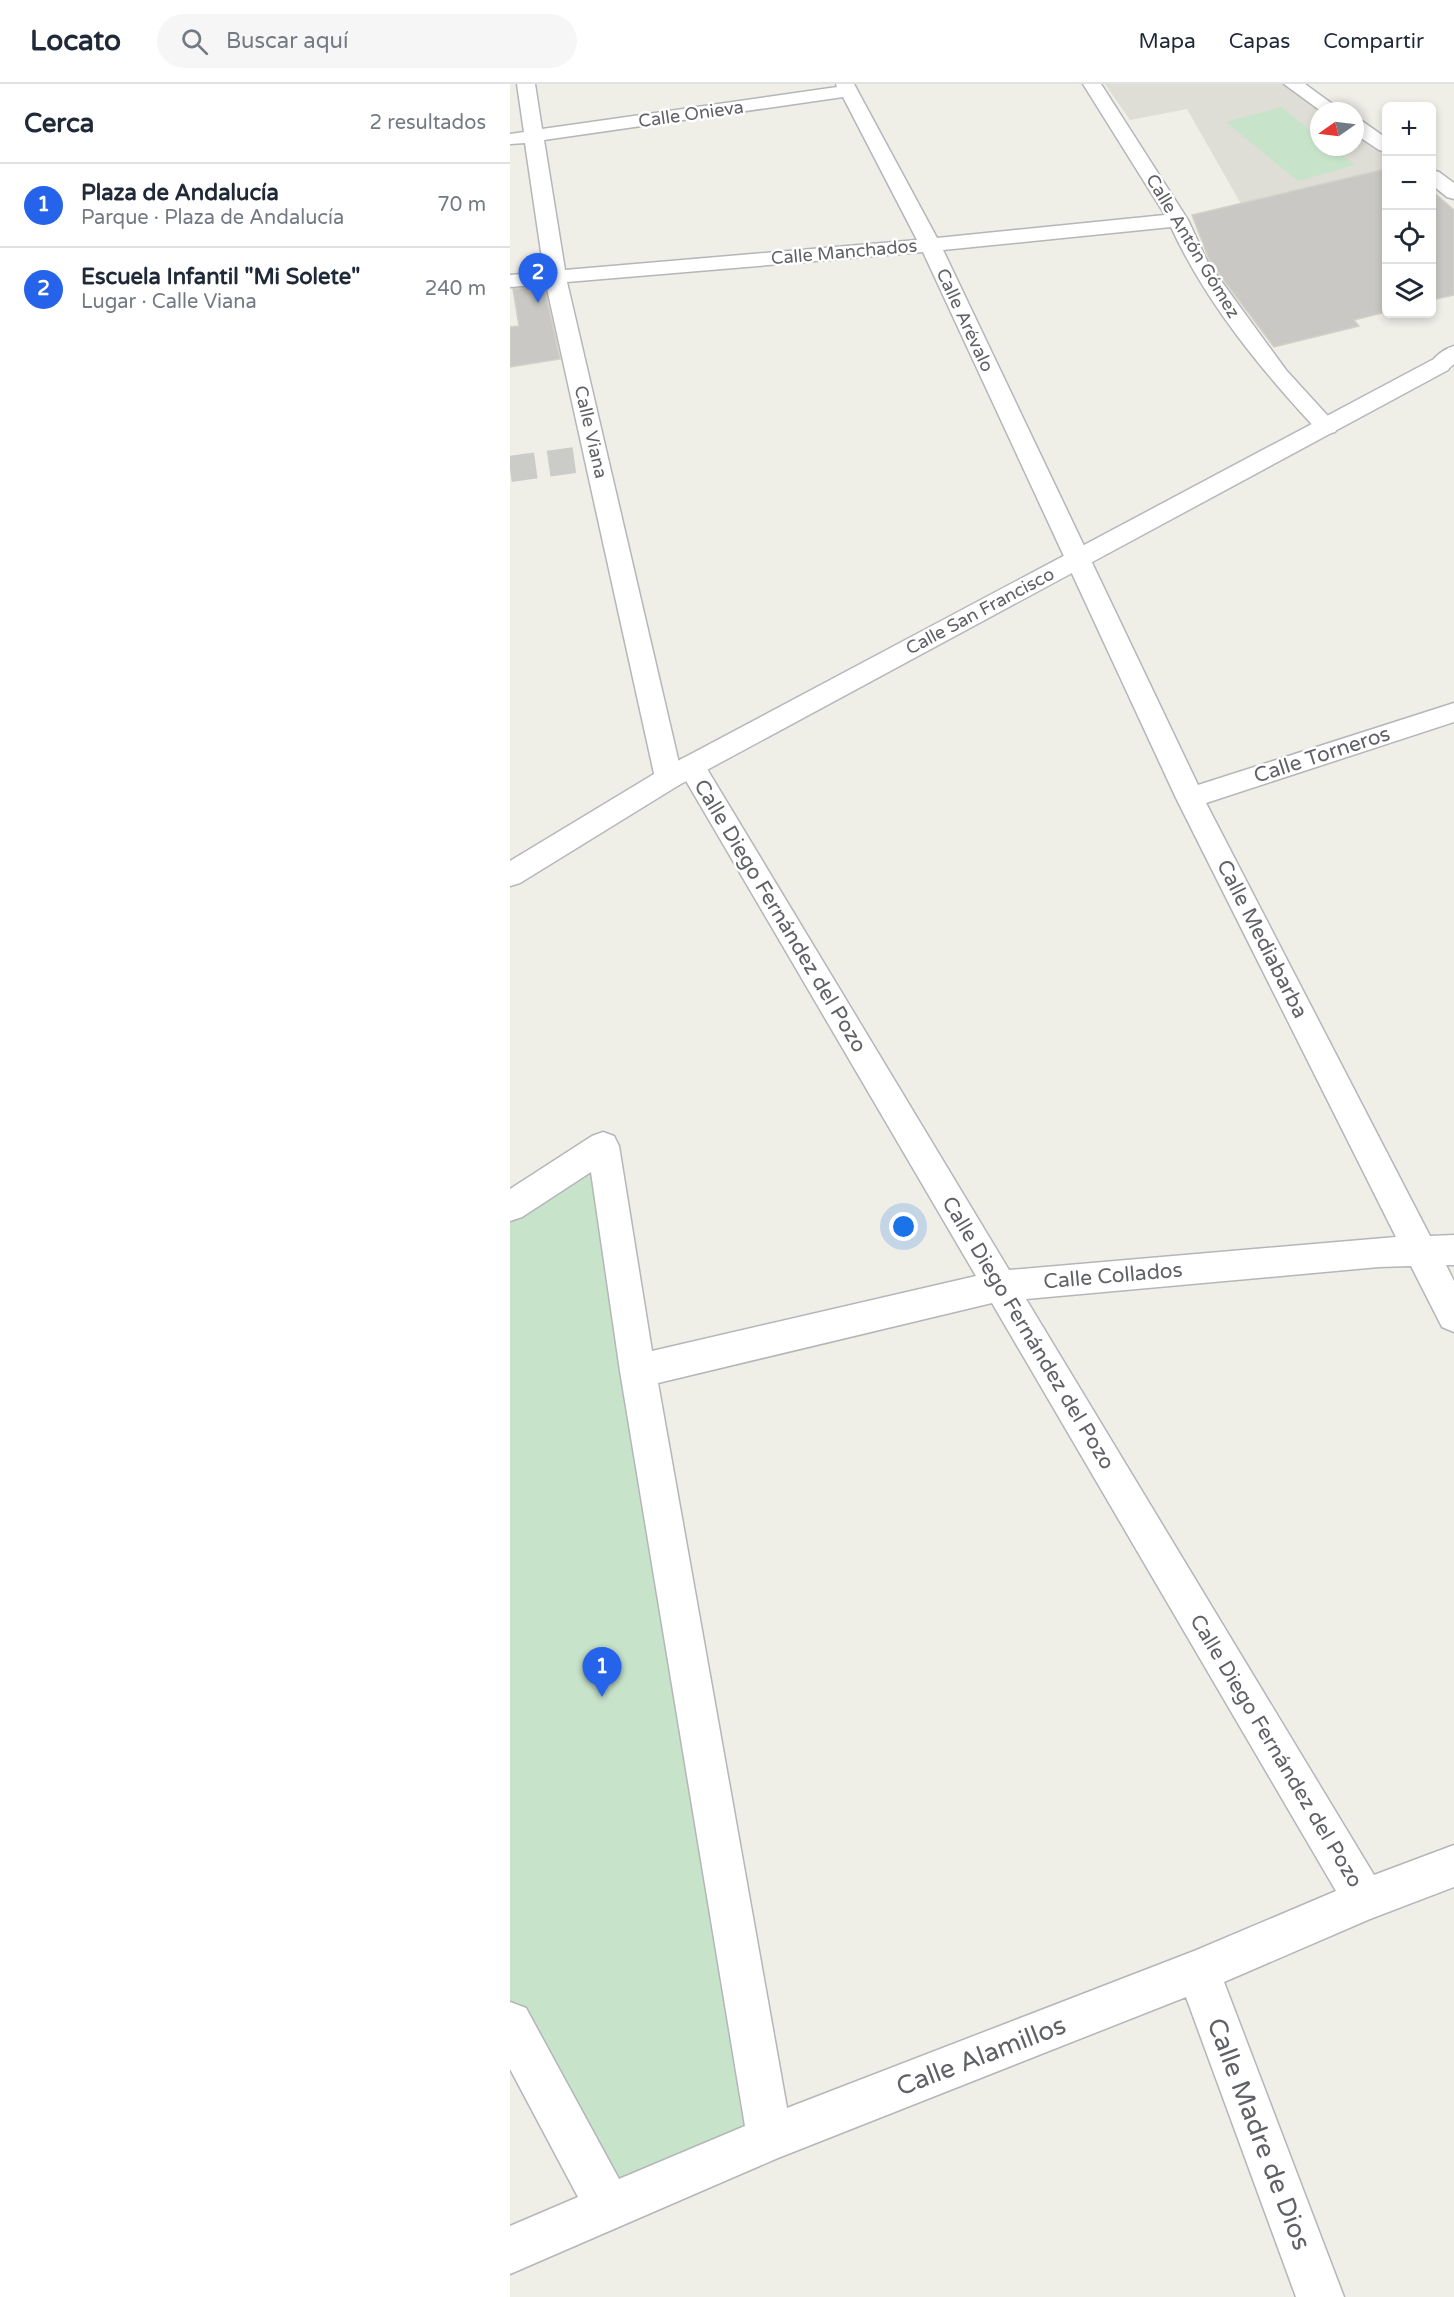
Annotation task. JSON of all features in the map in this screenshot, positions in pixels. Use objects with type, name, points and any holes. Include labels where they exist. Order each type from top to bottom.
[{"type":"street","name":"Calle Viana","points":[[526,84],[521,138],[680,772]]},
{"type":"street","name":"Calle Antón Gómez","points":[[1092,84],[1178,220],[1198,262],[1238,321],[1278,375],[1327,427]]},
{"type":"street","points":[[1293,84],[1320,102]]},
{"type":"street","name":"Calle Onieva","points":[[521,138],[847,88]]},
{"type":"street","name":"Calle Arévalo","points":[[847,88],[930,245],[1076,559]]},
{"type":"street","points":[[1364,131],[1382,143]]},
{"type":"street","points":[[1436,180],[1454,193]]},
{"type":"street","name":"Calle Manchados","points":[[510,281],[930,245],[1178,220]]},
{"type":"street","name":"Calle San Francisco","points":[[510,875],[680,772],[1449,361]]},
{"type":"street","name":"Calle Mediabarba","points":[[1076,559],[1190,798],[1438,1251],[1454,1316]]},
{"type":"street","name":"Calle Torneros","points":[[1190,798],[1454,712]]},
{"type":"street","name":"Calle Diego Fernández del Pozo","points":[[680,772],[1000,1286],[1365,1900]]},
{"type":"street","points":[[510,1207],[603,1146],[638,1371],[770,2139]]},
{"type":"street","name":"Calle Collados","points":[[638,1371],[1000,1286],[1379,1252],[1438,1251]]},
{"type":"street","name":"Calle Alamillos","points":[[510,2250],[770,2139],[1198,1971],[1365,1900],[1454,1866]]},
{"type":"street","name":"Calle Madre de Dios","points":[[1198,1971],[1320,2297]]},
{"type":"street","points":[[510,2024],[609,2207]]},
{"type":"shaded area","points":[[1105,84],[1282,84],[1310,103],[1310,156],[1364,156],[1364,139],[1382,151],[1382,170],[1241,204],[1187,109],[1130,120]]},
{"type":"green space","points":[[1281,107],[1310,130],[1310,156],[1344,156],[1355,165],[1298,181],[1226,122]]},
{"type":"green space","points":[[603,1146],[770,2138],[609,2207],[510,2024],[510,1207]]},
{"type":"building","points":[[1382,170],[1382,313],[1354,320],[1359,326],[1274,347],[1210,262],[1192,215]]},
{"type":"building","points":[[1436,194],[1454,210],[1454,295],[1436,299]]},
{"type":"building","points":[[544,286],[560,359],[510,367],[510,327],[519,326],[513,289]]},
{"type":"tunnel","points":[[510,469],[596,457],[588,458]]},
{"type":"place","name":"Escuela Infantil \"Mi Solete\"","points":[[538,303]]},
{"type":"place","name":"Plaza de Andalucía","points":[[602,1697]]}]
